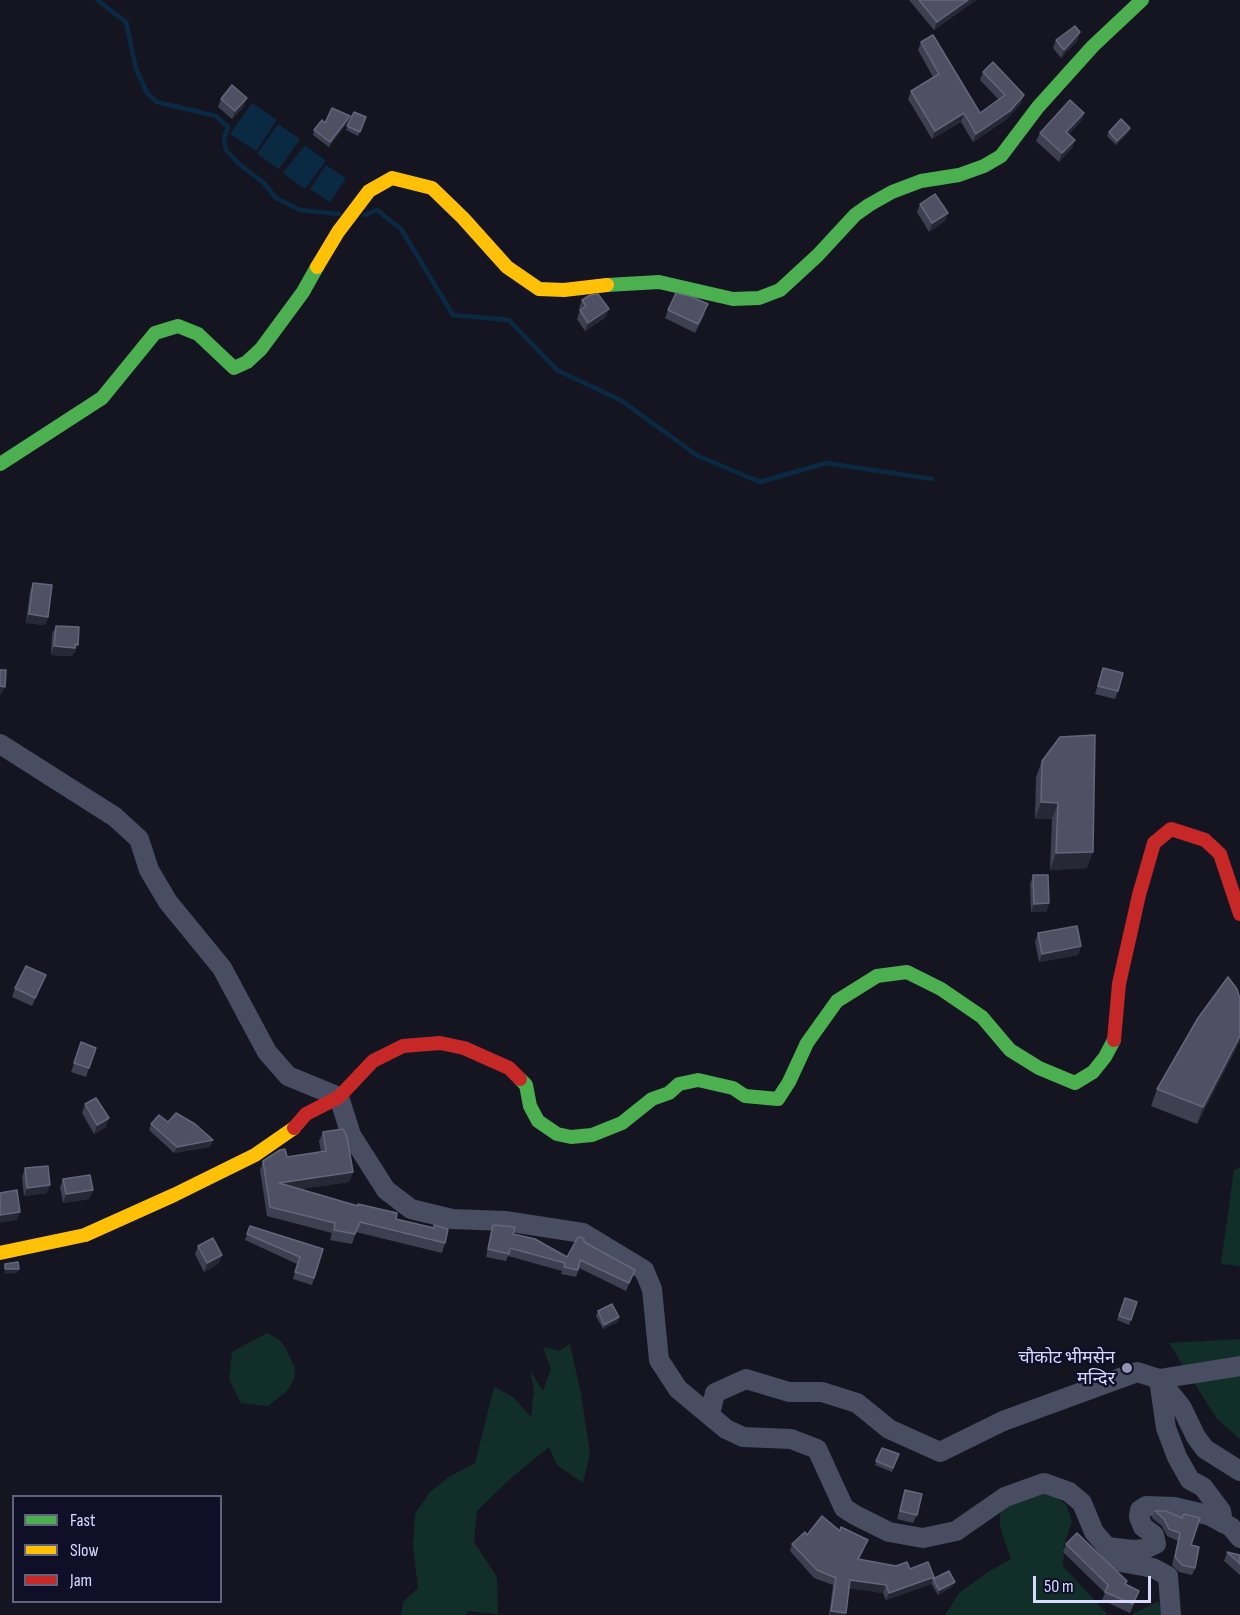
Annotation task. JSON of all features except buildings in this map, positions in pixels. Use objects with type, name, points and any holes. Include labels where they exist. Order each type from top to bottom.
[{"type":"street","points":[[0,464],[102,398],[155,333],[178,326],[198,334],[234,368],[247,362],[261,349],[303,292],[338,232],[369,191],[392,178],[432,188],[463,218],[507,267],[539,289],[564,290],[624,283],[659,282],[733,299],[759,298],[780,290],[818,255],[855,214],[869,205],[892,192],[921,181],[959,175],[984,166],[1001,156],[1038,107],[1093,46],[1142,0]]},
{"type":"street","points":[[0,744],[115,818],[139,839],[149,870],[168,902],[222,969],[267,1052],[288,1076],[339,1096]]},
{"type":"street","points":[[0,1253],[85,1235],[255,1155],[291,1132],[306,1114],[339,1096],[373,1061],[403,1046],[440,1043],[464,1048],[509,1068],[526,1085],[530,1106],[538,1121],[557,1134],[571,1137],[592,1136],[622,1123],[652,1099],[669,1093],[679,1083],[698,1080],[734,1088],[745,1096],[778,1099],[789,1082],[807,1043],[837,1001],[877,976],[907,972],[941,988],[982,1017],[1010,1050],[1039,1068],[1074,1083],[1093,1072],[1105,1058],[1114,1040],[1119,984],[1139,895],[1155,843],[1171,829],[1205,840],[1220,854],[1240,914]]},
{"type":"street","points":[[339,1096],[351,1136],[386,1190],[411,1209],[452,1219],[506,1221],[583,1233],[644,1270],[652,1289],[659,1360],[678,1389],[726,1429],[743,1437],[790,1439],[817,1449],[844,1508],[889,1532],[923,1538],[956,1531],[1005,1497],[1044,1483],[1069,1492],[1082,1503],[1094,1532],[1121,1562],[1153,1568],[1168,1576],[1171,1615]]},
{"type":"street","points":[[710,1414],[715,1393],[746,1379],[789,1392],[822,1392],[857,1403],[889,1429],[940,1452],[1003,1421],[1137,1372],[1159,1379],[1240,1366]]},
{"type":"street","points":[[1159,1379],[1182,1408],[1196,1437],[1205,1449],[1240,1471]]},
{"type":"street","points":[[1159,1379],[1166,1428],[1177,1457],[1190,1479],[1203,1488],[1221,1511],[1224,1523]]},
{"type":"street","points":[[1107,1547],[1133,1550],[1145,1549],[1156,1544],[1154,1535],[1143,1527],[1139,1517],[1140,1510],[1146,1506],[1174,1507],[1208,1515],[1231,1527],[1240,1538]]},
{"type":"green space","points":[[1240,1167],[1240,1266],[1221,1264],[1234,1170]]},
{"type":"green space","points":[[267,1333],[280,1340],[286,1349],[295,1368],[294,1379],[287,1391],[268,1406],[241,1403],[229,1379],[232,1352]]},
{"type":"green space","points":[[1240,1339],[1240,1439],[1217,1419],[1169,1343]]},
{"type":"green space","points":[[570,1344],[590,1453],[583,1483],[557,1465],[549,1447],[511,1478],[477,1511],[474,1542],[497,1577],[498,1614],[468,1611],[466,1615],[401,1615],[403,1602],[418,1588],[413,1545],[415,1514],[429,1493],[449,1477],[475,1463],[494,1387],[513,1397],[531,1417],[534,1390],[530,1370],[543,1391],[551,1369],[543,1347],[559,1351]]},
{"type":"green space","points":[[1040,1488],[1066,1504],[1072,1521],[1064,1546],[1063,1566],[1108,1615],[945,1615],[959,1593],[1011,1559],[1000,1527],[1000,1513],[1022,1492]]},
{"type":"green space","points":[[1159,1601],[1162,1615],[1131,1615]]},
{"type":"water","points":[[252,103],[277,120],[256,151],[230,134]]},
{"type":"water","points":[[278,124],[300,139],[279,169],[257,154]]},
{"type":"water","points":[[305,145],[326,161],[305,189],[283,173]]},
{"type":"water","points":[[326,165],[346,178],[330,202],[310,189]]},
{"type":"waterway","points":[[97,0],[126,22],[136,69],[147,93],[157,102],[216,116],[228,127],[224,138],[226,150],[239,164],[263,182],[276,198],[300,210],[339,214]]},
{"type":"waterway","points":[[365,215],[377,210],[401,229],[453,315],[509,320],[557,370],[622,401],[698,456],[760,482],[826,463],[932,479]]},
{"type":"traffic: fast","points":[[607,285],[659,282],[733,299],[759,298],[780,290],[818,255],[855,215],[869,205],[892,192],[921,181],[959,175],[984,166],[1001,156],[1038,107],[1093,46],[1142,0]]},
{"type":"traffic: fast","points":[[0,464],[102,398],[155,333],[178,326],[198,334],[234,368],[247,362],[261,349],[303,292],[317,267]]},
{"type":"traffic: fast","points":[[520,1079],[526,1085],[530,1106],[538,1121],[557,1134],[571,1137],[592,1135],[622,1123],[652,1099],[669,1093],[679,1084],[698,1080],[733,1088],[745,1096],[778,1099],[789,1082],[807,1043],[837,1001],[877,976],[907,972],[941,989],[982,1017],[1010,1050],[1039,1068],[1075,1083],[1093,1072],[1105,1057],[1114,1040]]},
{"type":"traffic: slow","points":[[317,267],[338,232],[369,191],[392,178],[432,188],[463,218],[507,267],[539,289],[564,290],[607,285]]},
{"type":"traffic: slow","points":[[0,1253],[85,1235],[255,1155],[294,1128]]},
{"type":"traffic: jam","points":[[1114,1040],[1119,984],[1139,895],[1154,843],[1171,829],[1205,840],[1220,854],[1240,914]]},
{"type":"traffic: jam","points":[[294,1128],[306,1114],[339,1097],[373,1061],[403,1046],[440,1043],[464,1048],[509,1068],[520,1079]]},
{"type":"place","name":"चौकोट भीमसेन मन्दिर","points":[[1127,1368]]}]
